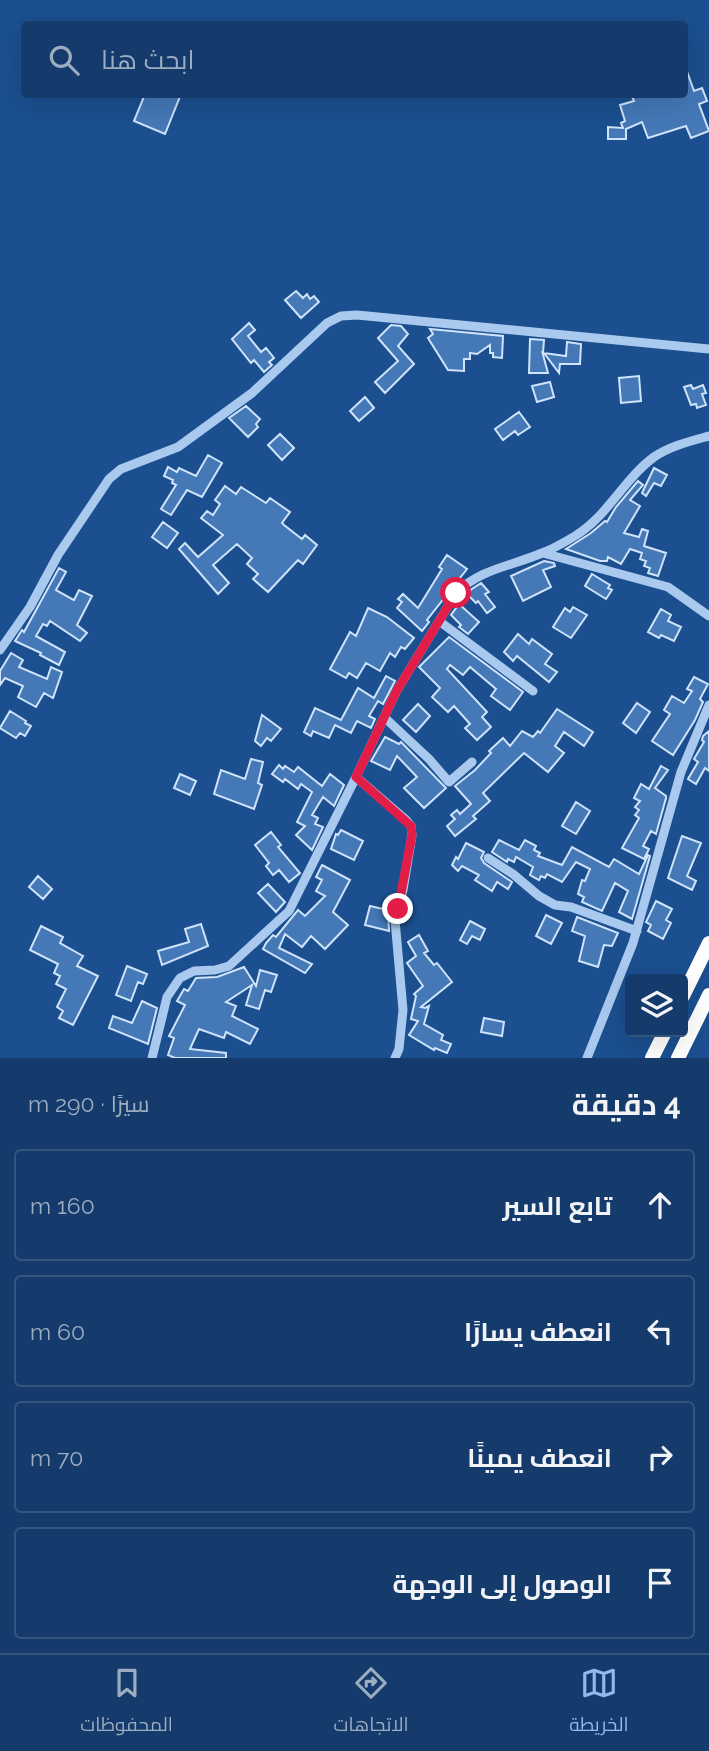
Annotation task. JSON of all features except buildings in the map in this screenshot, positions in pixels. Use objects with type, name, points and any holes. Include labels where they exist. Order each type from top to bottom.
[{"type":"highway","points":[[688,986],[709,943]]},
{"type":"highway","points":[[678,1058],[709,995]]},
{"type":"highway","points":[[652,1058],[662,1037]]},
{"type":"street","points":[[0,650],[30,607],[58,555],[110,479],[121,469],[178,447],[252,393],[314,334],[341,316],[357,315],[709,349]]},
{"type":"street","points":[[152,1058],[167,997],[180,978],[194,971],[229,966],[289,912],[396,692],[456,593],[483,573],[542,553],[577,535],[600,517],[638,471],[656,456],[709,436]]},
{"type":"street","points":[[542,553],[668,587],[709,616]]},
{"type":"street","points":[[439,621],[533,691]]},
{"type":"street","points":[[587,1058],[637,931],[681,772],[709,705]]},
{"type":"street","points":[[384,717],[429,759],[449,782],[472,762]]},
{"type":"street","points":[[356,777],[411,826],[412,835],[403,890],[395,920],[403,1010],[399,1049],[395,1058]]},
{"type":"street","points":[[488,858],[555,905],[571,907],[637,931]]},
{"type":"route","points":[[398,909],[412,835],[411,826],[356,777],[396,692],[456,593]]}]
